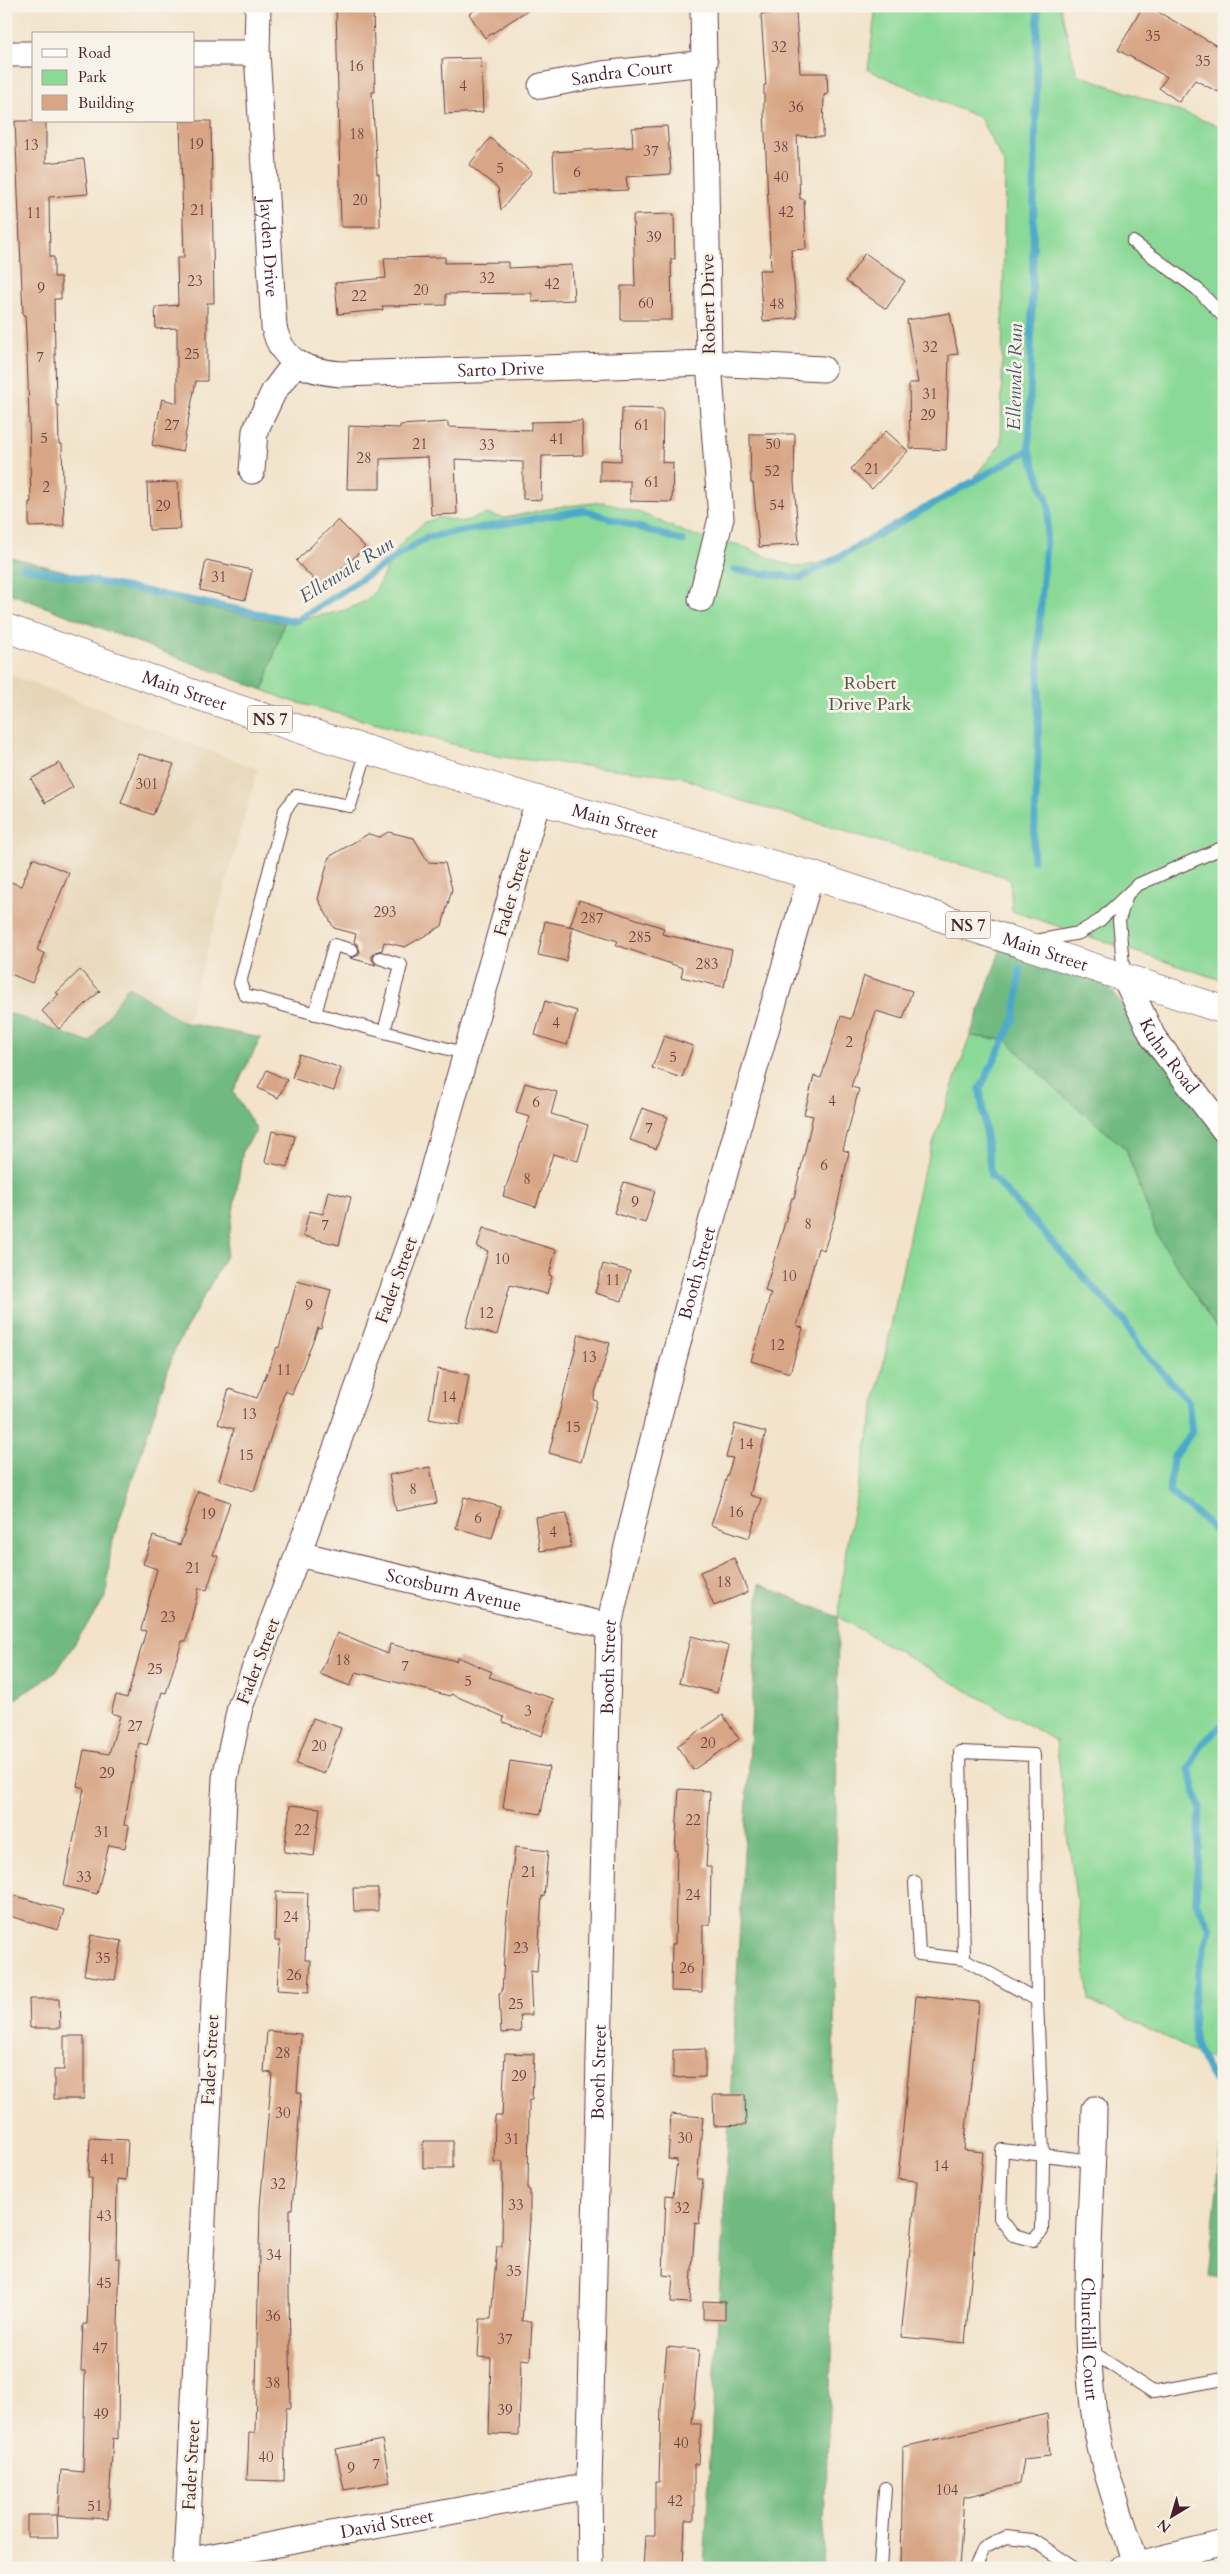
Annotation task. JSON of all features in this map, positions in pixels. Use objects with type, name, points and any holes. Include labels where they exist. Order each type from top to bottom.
[{"type":"main road","name":"Main Street","points":[[6,628],[208,699],[367,750],[538,800],[811,875],[1021,942],[1224,1010]]},
{"type":"street","name":"Jayden Drive","points":[[258,6],[257,53],[274,327],[276,336],[285,352],[296,362]]},
{"type":"street","name":"Robert Drive","points":[[701,599],[721,518],[709,363],[703,6]]},
{"type":"street","points":[[195,53],[257,53]]},
{"type":"street","points":[[6,54],[32,54]]},
{"type":"street","name":"Sandra Court","points":[[540,86],[602,74],[704,62]]},
{"type":"street","points":[[252,471],[255,432],[274,391],[296,362]]},
{"type":"street","name":"Sarto Drive","points":[[296,362],[312,370],[341,374],[709,363],[823,369]]},
{"type":"street","name":"Fader Street","points":[[186,2561],[225,1778],[240,1707],[298,1554],[422,1210],[538,800]]},
{"type":"street","name":"Booth Street","points":[[590,2568],[589,2486],[610,1626],[636,1502],[685,1312],[811,875]]},
{"type":"street","name":"Kuhn Road","points":[[1124,976],[1153,1037],[1224,1130]]},
{"type":"street","name":"Scotsburn Avenue","points":[[298,1554],[610,1626]]},
{"type":"street","name":"Churchill Court","points":[[1094,2109],[1089,2350],[1100,2447],[1129,2565]]},
{"type":"street","name":"David Street","points":[[186,2561],[589,2486]]},
{"type":"street","points":[[1129,2565],[1224,2543]]},
{"type":"lane","points":[[1133,242],[1197,289],[1224,317]]},
{"type":"lane","points":[[367,750],[350,806],[296,796],[285,810],[240,983],[245,995],[466,1054]]},
{"type":"lane","points":[[1021,942],[1054,939],[1079,933],[1099,921],[1137,884],[1224,847]]},
{"type":"lane","points":[[1124,976],[1119,920],[1126,895]]},
{"type":"lane","points":[[315,1014],[334,945],[352,950]]},
{"type":"lane","points":[[380,958],[401,964],[384,1032]]},
{"type":"lane","points":[[964,1959],[960,1752],[1034,1755],[1037,2000],[1042,2154],[1042,2231],[1033,2240],[1014,2235],[1000,2218],[1002,2150],[1042,2154],[1093,2161]]},
{"type":"lane","points":[[916,1882],[919,1954],[964,1959],[1037,2000]]},
{"type":"lane","points":[[1089,2350],[1153,2392],[1224,2379]]},
{"type":"lane","points":[[880,2568],[885,2488]]},
{"type":"lane","points":[[975,2568],[984,2548],[1006,2537],[1032,2540],[1074,2568]]},
{"type":"shaded area","points":[[6,673],[258,769],[187,1022],[90,1043],[6,1012]]},
{"type":"green space","name":"Robert Drive Park","points":[[876,6],[1060,6],[1077,74],[1224,128],[1224,981],[1012,911],[1010,880],[1003,876],[733,798],[679,776],[501,757],[291,701],[263,690],[284,623],[342,611],[364,602],[376,590],[394,553],[404,540],[424,523],[439,517],[462,522],[486,514],[505,518],[557,507],[603,502],[641,513],[689,534],[740,545],[782,563],[800,567],[821,563],[934,507],[972,480],[1001,444],[1005,165],[980,118],[868,70]]},
{"type":"green space","points":[[6,556],[196,605],[284,623],[263,690],[6,592]]},
{"type":"green space","points":[[1005,937],[1093,968],[1224,1129],[1224,1340],[1157,1235],[1126,1149],[1049,1083],[1007,1040],[970,1036]]},
{"type":"green space","points":[[128,986],[182,1022],[261,1038],[233,1092],[257,1130],[243,1150],[226,1256],[175,1349],[169,1367],[111,1546],[106,1596],[56,1672],[6,1705],[6,1012],[90,1043]]},
{"type":"green space","points":[[970,1036],[1007,1040],[1049,1083],[1126,1149],[1157,1235],[1224,1340],[1224,2066],[1089,2000],[1056,1741],[838,1617],[847,1542],[921,1179]]},
{"type":"green space","points":[[759,1584],[838,1617],[831,2365],[822,2568],[704,2568]]},
{"type":"green space","points":[[1224,2119],[1224,2275],[1208,2277]]},
{"type":"building","points":[[336,6],[373,6],[375,92],[372,92],[377,174],[379,174],[380,227],[341,227]]},
{"type":"building","points":[[481,6],[534,6],[485,38],[469,14]]},
{"type":"building","points":[[1143,6],[1148,6],[1224,50],[1224,81],[1218,92],[1195,80],[1179,102],[1159,88],[1167,77],[1118,50]]},
{"type":"building","points":[[796,12],[800,73],[827,73],[828,94],[824,95],[823,137],[797,136],[800,199],[804,199],[806,249],[791,250],[797,318],[763,321],[759,270],[771,270],[764,110],[764,85],[766,85],[761,14]]},
{"type":"building","points":[[481,58],[483,112],[445,114],[442,59]]},
{"type":"building","points":[[15,121],[46,122],[46,163],[84,159],[88,194],[49,197],[50,257],[54,257],[54,277],[61,277],[61,299],[54,299],[56,405],[58,405],[59,444],[62,444],[64,526],[29,527],[29,502],[31,502],[28,380],[25,315],[23,315]]},
{"type":"building","points":[[211,121],[214,303],[207,303],[207,381],[196,381],[182,452],[152,445],[162,399],[177,403],[177,328],[156,329],[155,307],[178,305],[177,258],[184,258],[180,122]]},
{"type":"building","points":[[667,126],[671,174],[626,177],[628,190],[555,193],[553,152],[633,147],[632,128]]},
{"type":"building","points":[[490,138],[532,172],[501,210],[498,188],[469,165]]},
{"type":"building","points":[[674,214],[675,259],[671,259],[672,320],[621,320],[621,286],[635,286],[633,215]]},
{"type":"building","points":[[865,253],[905,281],[886,309],[846,281]]},
{"type":"building","points":[[445,257],[445,263],[508,262],[508,268],[572,265],[574,300],[532,302],[532,293],[446,294],[446,305],[382,306],[383,310],[338,314],[335,283],[386,278],[384,258]]},
{"type":"building","points":[[950,313],[958,354],[949,355],[946,450],[910,448],[909,383],[918,383],[907,320]]},
{"type":"building","points":[[622,408],[663,409],[662,462],[673,463],[672,502],[630,501],[630,481],[600,481],[600,460],[621,461]]},
{"type":"building","points":[[582,421],[583,455],[542,456],[541,500],[523,499],[523,462],[455,459],[457,514],[431,515],[428,457],[380,459],[380,489],[347,489],[349,426],[400,428],[400,425],[448,422],[448,427],[531,430],[531,422]]},
{"type":"building","points":[[886,431],[908,451],[872,489],[851,469]]},
{"type":"building","points":[[750,434],[795,434],[794,482],[799,544],[759,547],[753,483],[751,483]]},
{"type":"building","points":[[178,482],[180,529],[149,530],[147,483]]},
{"type":"building","points":[[338,520],[365,547],[322,588],[296,561]]},
{"type":"building","points":[[206,560],[252,570],[245,600],[200,590]]},
{"type":"building","points":[[139,754],[174,764],[153,815],[121,803]]},
{"type":"building","points":[[59,763],[73,787],[45,803],[31,779]]},
{"type":"building","points":[[388,832],[414,838],[428,862],[445,863],[452,889],[442,926],[405,947],[384,942],[382,950],[372,955],[372,960],[376,965],[350,958],[357,956],[360,952],[358,945],[354,942],[356,934],[334,928],[318,899],[329,857],[368,834],[380,837]]},
{"type":"building","points":[[33,858],[69,873],[37,950],[45,954],[32,983],[6,972],[6,880],[21,886]]},
{"type":"building","points":[[579,900],[664,928],[662,934],[732,950],[724,987],[681,977],[683,968],[616,945],[618,941],[570,926]]},
{"type":"building","points":[[545,921],[573,927],[566,961],[538,955]]},
{"type":"building","points":[[80,970],[100,991],[59,1029],[42,1011],[59,994],[56,993]]},
{"type":"building","points":[[864,976],[912,991],[903,1019],[876,1011],[851,1087],[859,1089],[843,1150],[849,1152],[835,1216],[824,1250],[818,1248],[797,1326],[803,1328],[790,1373],[751,1361],[771,1293],[765,1291],[792,1198],[794,1198],[813,1116],[804,1114],[814,1076],[821,1078],[841,1016],[851,1019]]},
{"type":"building","points":[[545,1001],[577,1011],[567,1045],[535,1035]]},
{"type":"building","points":[[664,1036],[693,1046],[682,1078],[652,1068]]},
{"type":"building","points":[[299,1054],[341,1068],[334,1091],[292,1078]]},
{"type":"building","points":[[267,1070],[287,1080],[278,1098],[258,1088]]},
{"type":"building","points":[[525,1083],[557,1092],[551,1114],[588,1125],[578,1161],[553,1154],[536,1207],[503,1196],[530,1117],[516,1113]]},
{"type":"building","points":[[642,1108],[668,1117],[656,1149],[630,1140]]},
{"type":"building","points":[[272,1131],[295,1136],[288,1167],[265,1162]]},
{"type":"building","points":[[624,1182],[655,1191],[645,1223],[614,1213]]},
{"type":"building","points":[[328,1191],[351,1197],[339,1245],[303,1236],[309,1211],[323,1214]]},
{"type":"building","points":[[483,1228],[556,1250],[549,1275],[552,1276],[547,1294],[510,1285],[497,1335],[466,1327],[488,1251],[477,1247]]},
{"type":"building","points":[[603,1264],[630,1271],[622,1301],[595,1293]]},
{"type":"building","points":[[297,1281],[331,1290],[321,1329],[318,1328],[292,1394],[285,1391],[254,1491],[219,1480],[234,1429],[218,1424],[229,1389],[257,1398],[277,1347],[279,1348]]},
{"type":"building","points":[[579,1334],[610,1343],[593,1400],[597,1401],[581,1462],[549,1453]]},
{"type":"building","points":[[438,1369],[469,1375],[460,1425],[429,1419]]},
{"type":"building","points":[[735,1424],[766,1432],[750,1495],[762,1499],[749,1538],[711,1525],[733,1458],[726,1457]]},
{"type":"building","points":[[430,1467],[437,1503],[396,1511],[389,1475]]},
{"type":"building","points":[[198,1491],[230,1502],[213,1555],[218,1556],[207,1590],[199,1588],[186,1641],[182,1641],[166,1693],[162,1692],[147,1745],[139,1743],[124,1825],[129,1826],[125,1848],[109,1845],[97,1894],[64,1886],[84,1788],[77,1786],[84,1750],[109,1754],[120,1716],[111,1713],[116,1695],[127,1698],[146,1631],[141,1630],[157,1569],[143,1564],[153,1536],[180,1545]]},
{"type":"building","points":[[464,1497],[501,1507],[492,1538],[456,1528]]},
{"type":"building","points":[[567,1513],[571,1547],[540,1551],[535,1517]]},
{"type":"building","points":[[734,1558],[748,1592],[714,1606],[700,1572]]},
{"type":"building","points":[[337,1633],[388,1654],[390,1644],[456,1661],[458,1657],[492,1672],[489,1677],[554,1699],[542,1736],[503,1722],[504,1717],[451,1694],[450,1696],[356,1672],[350,1686],[320,1674]]},
{"type":"building","points":[[691,1636],[729,1646],[717,1693],[679,1683]]},
{"type":"building","points":[[723,1715],[739,1739],[693,1770],[677,1746]]},
{"type":"building","points":[[313,1718],[341,1728],[324,1774],[296,1764]]},
{"type":"building","points":[[510,1761],[549,1767],[541,1814],[503,1808]]},
{"type":"building","points":[[679,1789],[710,1791],[706,1867],[711,1867],[710,1925],[703,1925],[702,1992],[671,1991],[672,1944],[675,1944],[677,1850],[675,1850]]},
{"type":"building","points":[[290,1805],[320,1808],[314,1856],[284,1852]]},
{"type":"building","points":[[515,1847],[548,1851],[544,1897],[542,1896],[537,1972],[530,1971],[532,2015],[520,2015],[521,2032],[501,2033],[499,1993],[502,1992],[506,1924]]},
{"type":"building","points":[[353,1888],[378,1888],[378,1911],[354,1911]]},
{"type":"building","points":[[276,1892],[308,1893],[305,1960],[311,1960],[309,1992],[277,1990],[280,1941],[275,1941]]},
{"type":"building","points":[[6,1893],[64,1910],[58,1930],[6,1915]]},
{"type":"building","points":[[91,1935],[122,1941],[115,1980],[84,1975]]},
{"type":"building","points":[[916,1996],[979,2002],[964,2150],[983,2152],[965,2343],[901,2337],[917,2181],[898,2179]]},
{"type":"building","points":[[29,1999],[59,1999],[60,2028],[30,2028]]},
{"type":"building","points":[[267,2031],[301,2034],[297,2092],[301,2093],[292,2209],[290,2209],[291,2408],[286,2408],[284,2481],[247,2480],[249,2433],[255,2433],[260,2207],[272,2073],[264,2072]]},
{"type":"building","points":[[64,2036],[84,2036],[84,2099],[54,2099],[54,2070],[64,2070]]},
{"type":"building","points":[[705,2049],[705,2077],[673,2078],[673,2050]]},
{"type":"building","points":[[505,2053],[534,2054],[532,2100],[529,2100],[528,2190],[530,2190],[530,2221],[522,2321],[532,2321],[530,2360],[521,2359],[519,2435],[489,2434],[491,2358],[478,2357],[480,2319],[491,2319],[497,2246],[502,2246],[503,2162],[494,2162],[495,2116],[502,2116]]},
{"type":"building","points":[[713,2095],[745,2095],[746,2125],[714,2126]]},
{"type":"building","points":[[671,2114],[703,2117],[697,2179],[703,2179],[699,2224],[695,2223],[690,2303],[671,2302],[673,2276],[663,2275],[666,2195],[673,2196],[677,2160],[668,2159]]},
{"type":"building","points":[[90,2138],[128,2140],[126,2180],[117,2179],[116,2258],[120,2258],[118,2439],[113,2438],[108,2519],[58,2516],[61,2470],[83,2472],[85,2371],[81,2371],[83,2324],[87,2324],[90,2257],[92,2178],[88,2178]]},
{"type":"building","points":[[423,2141],[453,2141],[453,2168],[423,2168]]},
{"type":"building","points":[[703,2301],[725,2302],[725,2320],[703,2319]]},
{"type":"building","points":[[667,2347],[699,2350],[692,2424],[701,2424],[699,2464],[694,2464],[694,2520],[685,2520],[683,2568],[643,2568],[645,2536],[655,2536],[655,2482],[659,2482],[661,2405]]},
{"type":"building","points":[[1047,2414],[1050,2456],[1024,2459],[1020,2484],[964,2497],[959,2568],[901,2568],[903,2447]]},
{"type":"building","points":[[382,2440],[390,2482],[344,2490],[336,2449]]},
{"type":"building","points":[[27,2515],[57,2515],[58,2537],[27,2537]]},
{"type":"waterway","name":"Ellenvale Run","points":[[734,570],[801,578],[1029,450],[1038,6]]},
{"type":"waterway","points":[[1029,450],[1049,506],[1039,628],[1038,758],[1033,860]]},
{"type":"waterway","name":"Ellenvale Run","points":[[23,567],[296,621],[427,537],[584,510],[683,541]]},
{"type":"waterway","points":[[1020,968],[1014,1020],[980,1089],[991,1175],[1125,1322],[1140,1348],[1188,1400],[1192,1432],[1173,1458],[1169,1491],[1211,1526],[1224,1542]]},
{"type":"waterway","points":[[1224,1723],[1202,1744],[1189,1769],[1200,1808],[1196,1901],[1210,1928],[1194,1994],[1194,2028],[1197,2045],[1203,2061],[1224,2094]]}]
